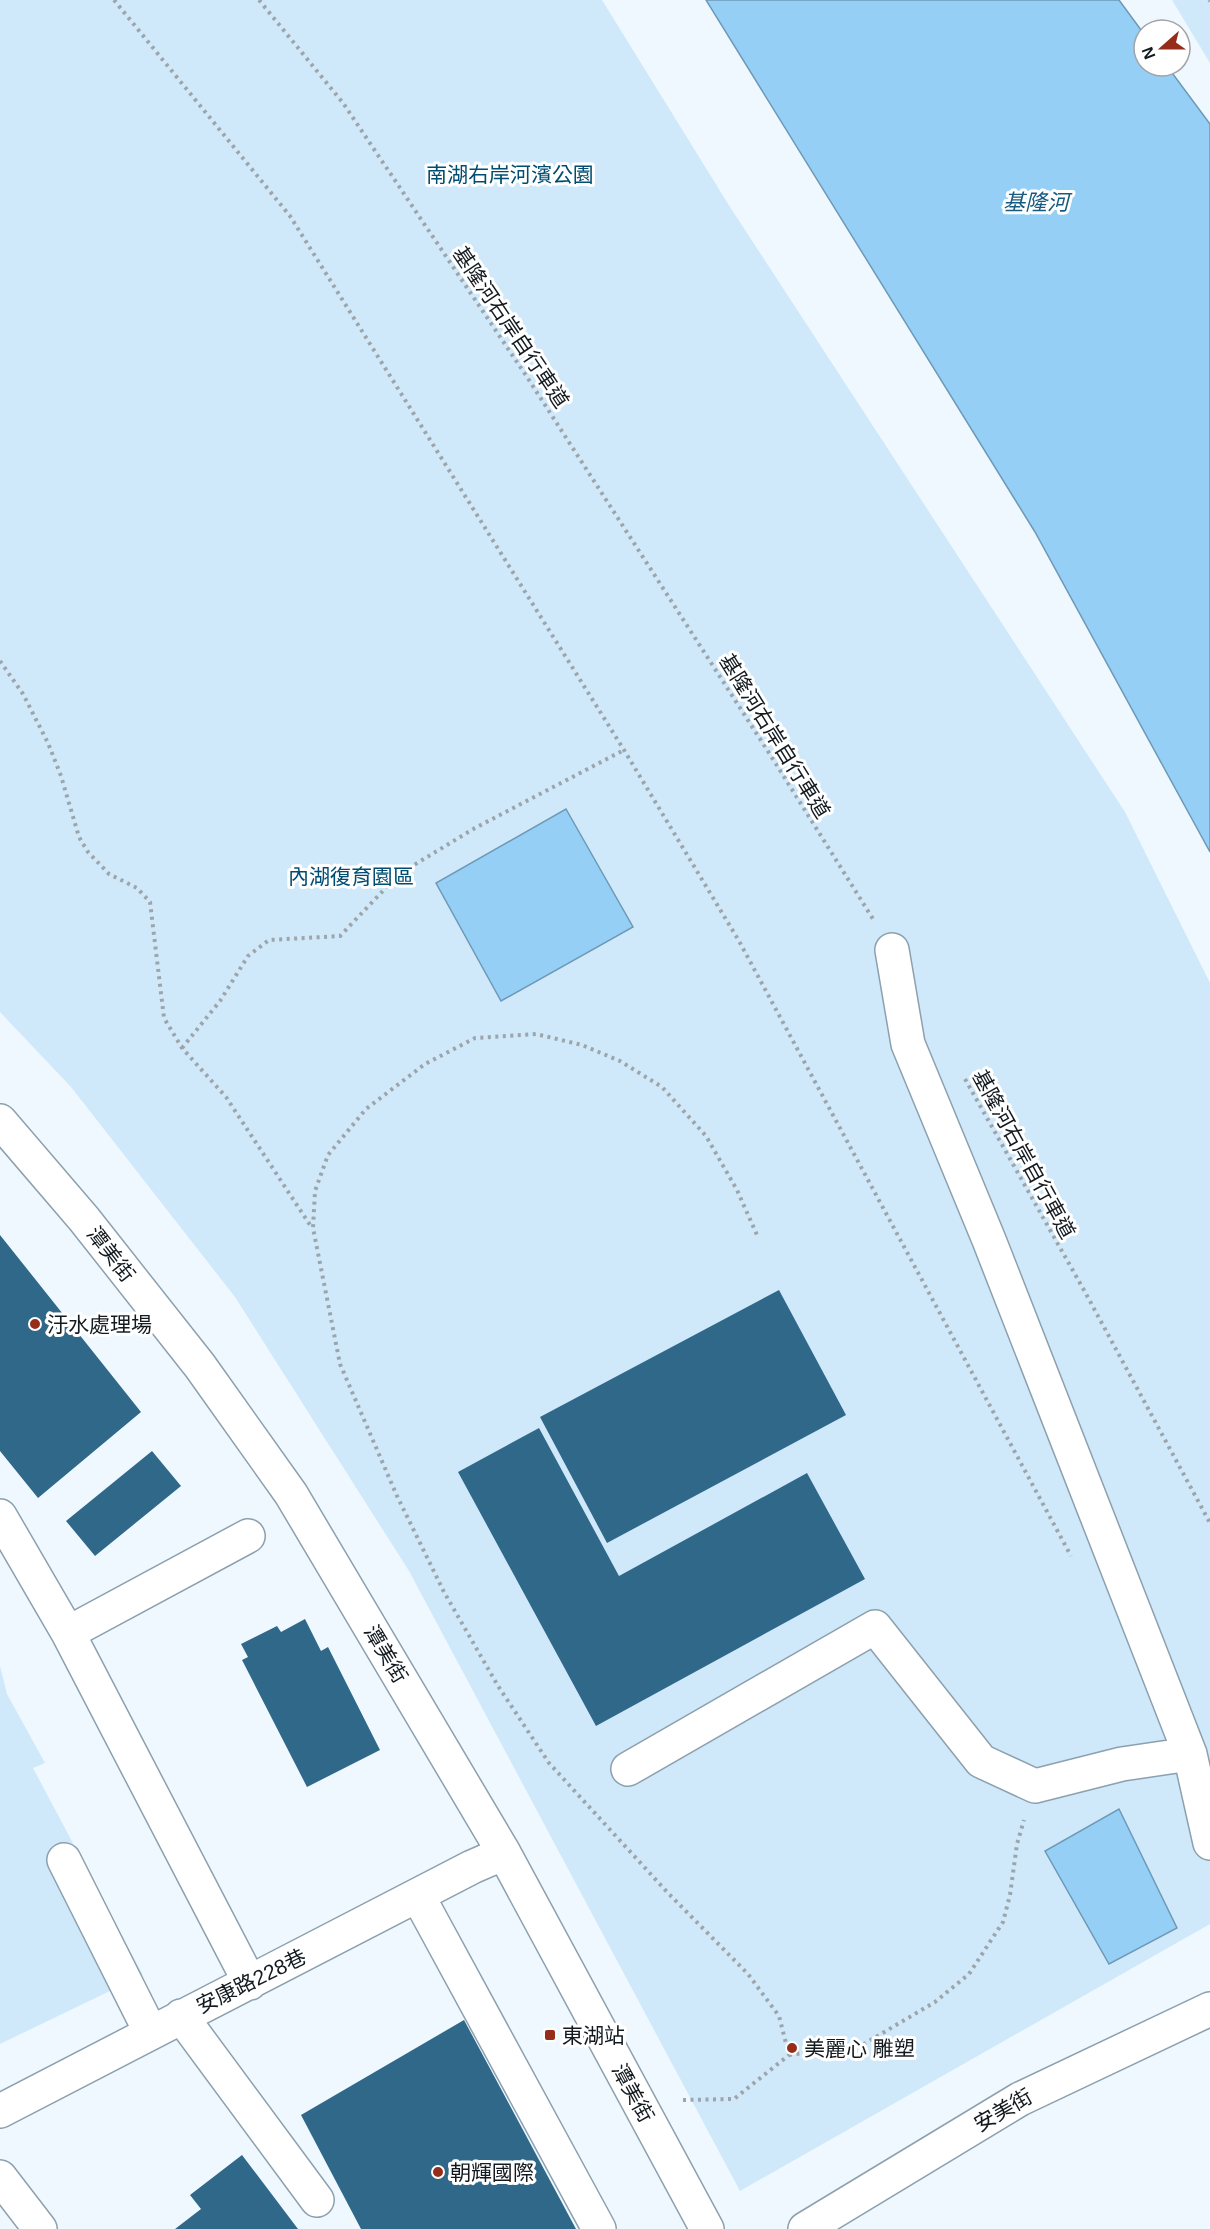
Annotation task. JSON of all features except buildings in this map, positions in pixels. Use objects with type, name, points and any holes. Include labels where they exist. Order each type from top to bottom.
[{"type":"street","points":[[892,950],[908,1044],[993,1251],[1190,1754],[1210,1843]]},
{"type":"street","name":"潭美街","points":[[0,1121],[84,1219],[200,1366],[291,1494],[504,1853],[707,2229]]},
{"type":"street","points":[[0,1516],[68,1633],[250,1983]]},
{"type":"street","points":[[68,1633],[248,1536]]},
{"type":"street","points":[[628,1769],[875,1627],[981,1761],[1035,1786],[1122,1764],[1190,1754]]},
{"type":"street","name":"安康路228巷","points":[[0,2111],[181,2016],[504,1853]]},
{"type":"street","points":[[64,1860],[152,2033]]},
{"type":"street","points":[[418,1896],[599,2229]]},
{"type":"street","name":"安美街","points":[[805,2229],[1020,2099],[1210,2009]]},
{"type":"street","points":[[181,2016],[317,2200]]},
{"type":"street","points":[[0,2177],[40,2229]]},
{"type":"path","points":[[114,0],[290,216],[624,750],[739,941],[1072,1558]]},
{"type":"path","name":"基隆河右岸自行車道","points":[[259,0],[343,103],[514,357],[771,756],[892,950]]},
{"type":"path","points":[[0,661],[23,694],[48,743],[61,776],[79,837],[88,852],[109,874],[137,888],[150,902],[164,1018],[182,1048],[226,1096],[313,1228]]},
{"type":"path","points":[[182,1048],[220,1001],[248,956],[269,940],[340,936],[399,874],[475,828],[624,750]]},
{"type":"path","points":[[757,1235],[737,1190],[706,1136],[662,1087],[620,1060],[582,1045],[536,1034],[475,1038],[425,1064],[366,1109],[328,1155],[315,1191],[313,1228],[340,1364],[397,1496],[444,1592],[498,1686],[549,1763],[668,1893],[748,1974],[779,2016],[789,2055]]},
{"type":"path","name":"基隆河右岸自行車道","points":[[962,1074],[1085,1292],[1210,1523]]},
{"type":"path","points":[[683,2100],[734,2099],[789,2055],[864,2044],[935,2002],[969,1974],[1003,1922],[1010,1895],[1017,1844],[1035,1786]]},
{"type":"green space","name":"內湖復育園區","points":[[0,0],[602,0],[730,207],[1125,812],[1210,983],[1210,1924],[740,2191],[409,1571],[235,1297],[71,1087],[0,1012]]},
{"type":"green space","points":[[1172,0],[1210,0],[1210,63],[1192,33],[1192,18],[1183,18]]},
{"type":"green space","points":[[0,1666],[7,1694],[45,1763],[33,1768],[143,1975],[0,2044]]},
{"type":"water","name":"基隆河","points":[[706,0],[1119,0],[1132,18],[1132,78],[1176,78],[1210,124],[1210,852],[1035,532]]},
{"type":"water","points":[[566,809],[633,927],[501,1001],[436,883]]},
{"type":"water","points":[[1119,1809],[1177,1928],[1109,1964],[1045,1851]]},
{"type":"place","name":"汙水處理場","points":[[35,1324]]},
{"type":"place","name":"東湖站","points":[[550,2035]]},
{"type":"place","name":"美麗心 雕塑","points":[[792,2048]]},
{"type":"place","name":"朝輝國際","points":[[438,2172]]},
{"type":"park label","name":"南湖右岸河濱公園","points":[[510,174]]}]
